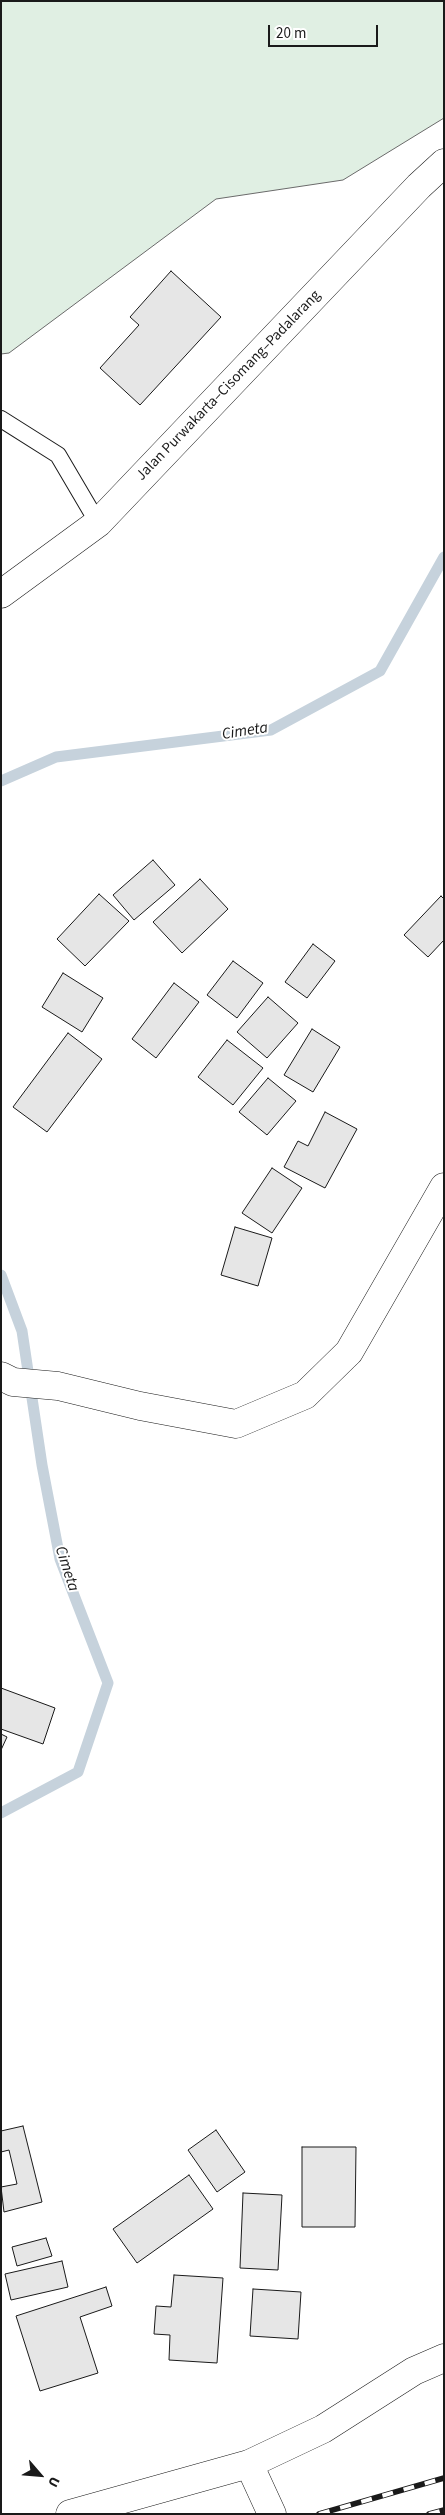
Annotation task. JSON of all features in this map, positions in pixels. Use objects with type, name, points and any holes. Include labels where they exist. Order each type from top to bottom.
[{"type":"main road","name":"Jalan Purwakarta–Cisomang–Padalarang","points":[[1,594],[98,524],[419,186],[444,163]]},
{"type":"main road","points":[[7,1379],[58,1386],[140,1406],[236,1424],[305,1395],[349,1352],[444,1187]]},
{"type":"main road","points":[[70,2514],[249,2464],[323,2429],[414,2372],[444,2358]]},
{"type":"main road","points":[[249,2464],[272,2514]]},
{"type":"lane","points":[[1,419],[58,455],[98,524]]},
{"type":"green space","points":[[1,1],[444,1],[444,118],[343,180],[216,199],[9,353],[1,354]]},
{"type":"building","points":[[171,271],[221,317],[140,405],[100,368],[139,325],[130,317]]},
{"type":"building","points":[[153,860],[175,885],[134,920],[113,895]]},
{"type":"building","points":[[200,879],[228,909],[182,953],[153,922]]},
{"type":"building","points":[[99,894],[129,921],[85,966],[57,939]]},
{"type":"building","points":[[441,896],[444,899],[444,940],[428,957],[404,935]]},
{"type":"building","points":[[313,944],[335,961],[307,998],[285,982]]},
{"type":"building","points":[[233,961],[263,983],[237,1018],[207,995]]},
{"type":"building","points":[[63,973],[103,998],[82,1032],[42,1007]]},
{"type":"building","points":[[174,983],[199,1002],[156,1058],[132,1039]]},
{"type":"building","points":[[268,997],[298,1023],[267,1058],[237,1032]]},
{"type":"building","points":[[312,1029],[340,1047],[313,1092],[284,1075]]},
{"type":"building","points":[[68,1033],[102,1059],[47,1132],[13,1107]]},
{"type":"building","points":[[227,1040],[263,1068],[233,1105],[198,1077]]},
{"type":"building","points":[[268,1078],[296,1101],[267,1135],[239,1112]]},
{"type":"building","points":[[325,1112],[357,1129],[325,1188],[284,1167],[298,1141],[308,1146]]},
{"type":"building","points":[[272,1168],[302,1188],[272,1233],[242,1213]]},
{"type":"building","points":[[235,1227],[272,1238],[258,1286],[221,1275]]},
{"type":"building","points":[[1,1688],[55,1708],[43,1744],[1,1729]]},
{"type":"building","points":[[1,1734],[7,1737],[1,1750]]},
{"type":"building","points":[[23,2126],[42,2202],[4,2212],[1,2187],[17,2184],[9,2150],[1,2152],[1,2131]]},
{"type":"building","points":[[216,2130],[245,2172],[217,2192],[188,2150]]},
{"type":"building","points":[[302,2147],[356,2147],[355,2227],[302,2227]]},
{"type":"building","points":[[189,2175],[213,2209],[137,2263],[113,2229]]},
{"type":"building","points":[[243,2193],[282,2195],[278,2270],[240,2268]]},
{"type":"building","points":[[46,2238],[52,2256],[17,2266],[12,2247]]},
{"type":"building","points":[[62,2261],[68,2287],[11,2300],[5,2274]]},
{"type":"building","points":[[174,2275],[223,2278],[217,2363],[169,2360],[170,2335],[154,2334],[156,2306],[171,2307]]},
{"type":"building","points":[[106,2287],[112,2306],[80,2317],[98,2373],[40,2391],[16,2316]]},
{"type":"building","points":[[253,2289],[301,2292],[298,2339],[250,2336]]},
{"type":"waterway","name":"Cimeta","points":[[1,781],[56,757],[271,730],[380,671],[444,557]]},
{"type":"waterway","name":"Cimeta","points":[[1,1275],[22,1331],[42,1465],[60,1559],[108,1683],[78,1772],[1,1813]]},
{"type":"railway","points":[[319,2514],[444,2478]]},
{"type":"railway","points":[[429,2514],[444,2510]]}]
